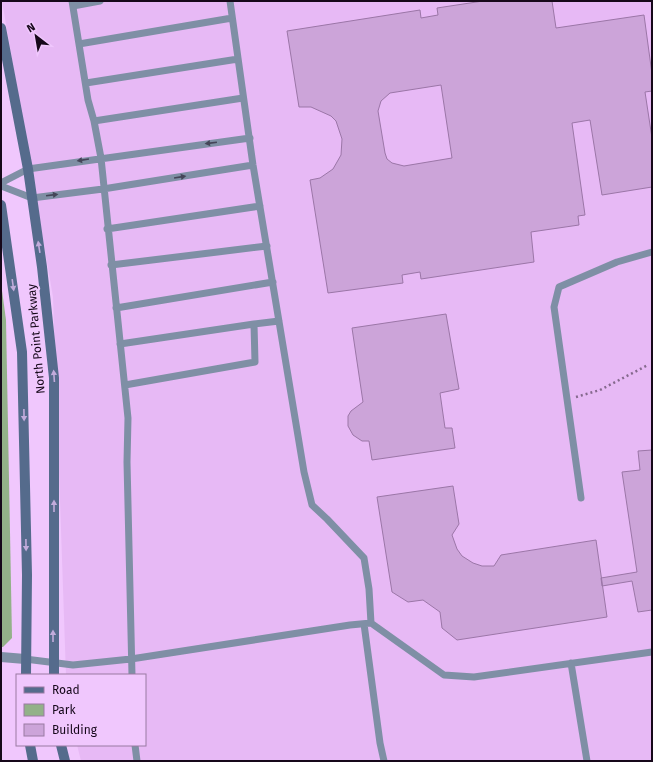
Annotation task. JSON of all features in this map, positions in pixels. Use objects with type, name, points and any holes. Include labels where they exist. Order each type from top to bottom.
[{"type":"street","name":"North Point Parkway","points":[[1,28],[28,169],[42,267],[54,378],[54,674]]},
{"type":"street","name":"North Point Parkway","points":[[1,205],[22,352],[27,575],[26,674]]},
{"type":"street","points":[[1,657],[25,659]]},
{"type":"street","points":[[30,746],[33,761]]},
{"type":"street","points":[[61,746],[65,761]]},
{"type":"lane","points":[[100,1],[72,3],[100,158],[128,418],[127,462],[132,674]]},
{"type":"lane","points":[[230,1],[260,206],[304,472],[312,505],[364,558],[369,589],[367,623],[380,743],[384,761]]},
{"type":"lane","points":[[79,44],[232,18]]},
{"type":"lane","points":[[86,83],[238,59]]},
{"type":"lane","points":[[94,121],[244,98]]},
{"type":"lane","points":[[1,185],[28,169],[250,138]]},
{"type":"lane","points":[[1,185],[32,198],[103,189],[254,165]]},
{"type":"lane","points":[[107,228],[260,206]]},
{"type":"lane","points":[[111,265],[267,246]]},
{"type":"lane","points":[[581,498],[554,307],[559,287],[617,262],[652,252]]},
{"type":"lane","points":[[116,308],[273,282]]},
{"type":"lane","points":[[120,344],[279,321]]},
{"type":"lane","points":[[124,385],[255,362],[254,324]]},
{"type":"lane","points":[[25,659],[73,664],[131,659],[367,623],[444,675],[474,678],[652,652]]},
{"type":"lane","points":[[571,663],[587,761]]},
{"type":"lane","points":[[135,746],[137,761]]},
{"type":"path","points":[[575,397],[600,390],[648,365]]},
{"type":"shaded area","points":[[2,1],[652,1],[652,761],[81,761],[77,746],[146,746],[146,674],[66,674],[53,297]]},
{"type":"green space","points":[[1,283],[6,320],[12,638],[3,647],[1,647]]},
{"type":"building","points":[[483,1],[552,1],[556,28],[644,15],[652,74],[652,91],[645,92],[652,138],[652,187],[602,195],[590,120],[572,123],[585,215],[578,216],[579,225],[531,232],[534,262],[421,279],[420,272],[402,275],[403,283],[328,293],[310,180],[320,178],[333,169],[341,155],[342,139],[336,121],[331,116],[311,107],[299,107],[287,31],[420,10],[421,18],[438,15],[437,8]],"holes":[[[441,85],[452,158],[404,166],[392,163],[387,159],[378,111],[381,101],[390,93]]]},
{"type":"building","points":[[446,314],[459,389],[440,393],[445,428],[452,428],[455,448],[372,460],[369,441],[362,441],[353,435],[348,426],[348,416],[351,411],[363,402],[352,328]]},
{"type":"building","points":[[652,450],[652,610],[638,612],[632,581],[602,586],[601,578],[637,572],[622,472],[640,470],[638,451]]},
{"type":"building","points":[[453,486],[459,524],[452,535],[457,549],[462,556],[473,563],[482,566],[494,566],[501,555],[596,540],[607,617],[457,640],[442,628],[440,612],[423,600],[408,602],[392,592],[377,497]]}]
